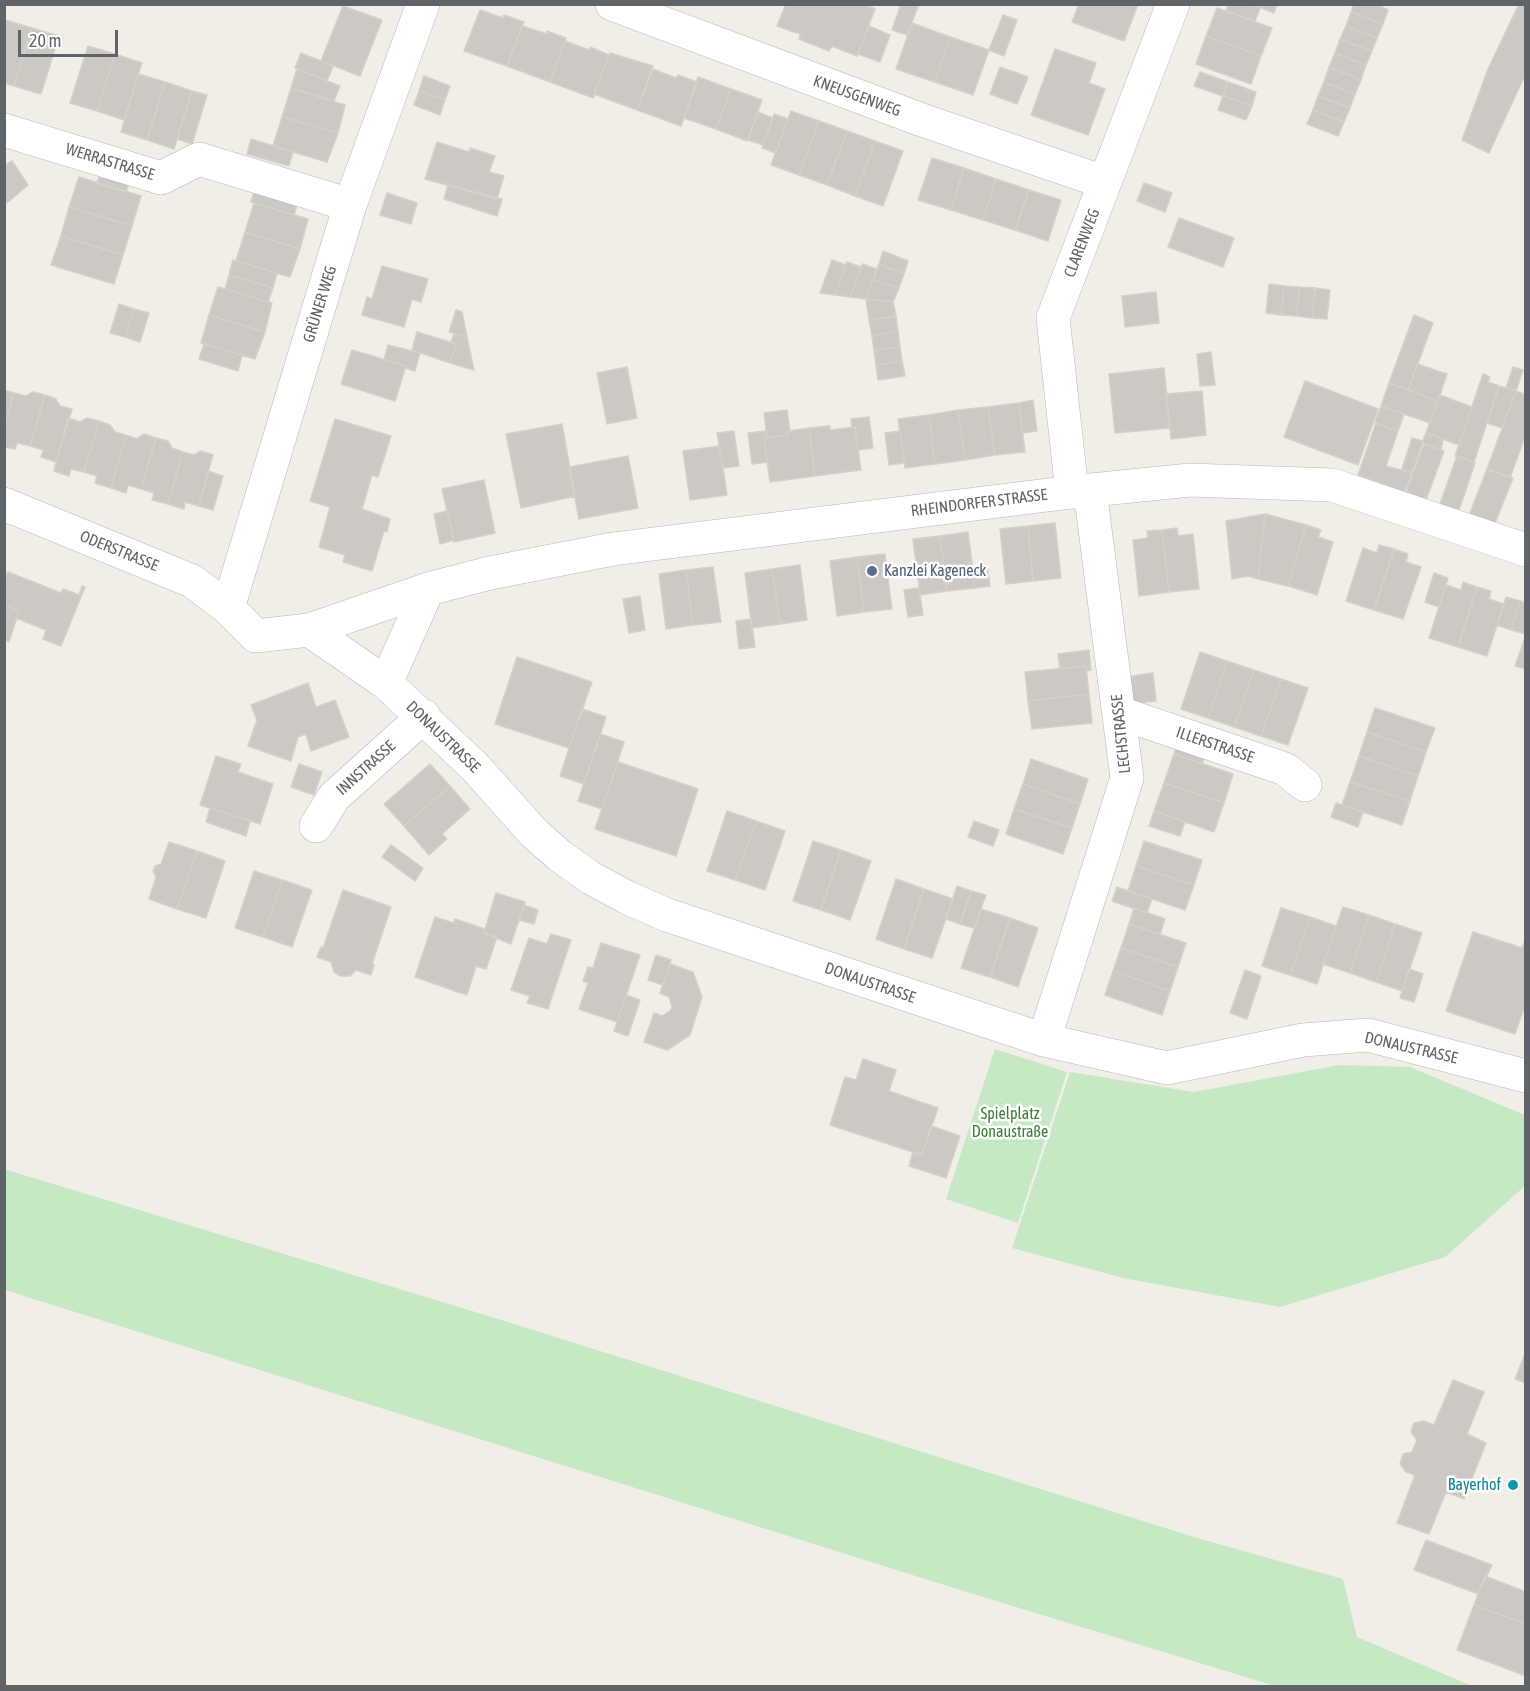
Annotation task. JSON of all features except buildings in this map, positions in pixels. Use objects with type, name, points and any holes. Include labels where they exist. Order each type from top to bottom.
[{"type":"street","name":"GRÜNER WEG","points":[[228,608],[350,205],[423,4]]},
{"type":"street","name":"KNEUSGENWEG","points":[[612,4],[922,120],[1104,182]]},
{"type":"street","name":"CLARENWEG","points":[[1081,491],[1053,318],[1173,4]]},
{"type":"street","name":"WERRASTRASSE","points":[[4,130],[161,178],[199,159],[350,205]]},
{"type":"street","name":"RHEINDORFER STRASSE","points":[[228,608],[256,636],[309,630],[428,589],[489,573],[613,549],[1081,491],[1190,480],[1332,485],[1526,549]]},
{"type":"street","name":"LECHSTRASSE","points":[[1044,1040],[1127,778],[1120,713],[1081,491]]},
{"type":"street","name":"ODERSTRASSE","points":[[4,504],[192,581],[228,608]]},
{"type":"street","points":[[386,683],[428,589]]},
{"type":"street","name":"DONAUSTRASSE","points":[[309,630],[386,683],[424,716],[475,767],[534,833],[561,856],[591,878],[667,915],[1044,1040],[1167,1068],[1303,1040],[1368,1035],[1526,1076]]},
{"type":"street","name":"ILLERSTRASSE","points":[[1120,713],[1284,769],[1305,785]]},
{"type":"street","name":"INNSTRASSE","points":[[316,826],[334,797],[424,716]]},
{"type":"green space","name":"Spielplatz Donaustraße","points":[[995,1049],[1067,1072],[1018,1223],[946,1199]]},
{"type":"green space","points":[[1339,1065],[1410,1067],[1525,1115],[1525,1186],[1445,1257],[1280,1307],[1123,1278],[1012,1248],[1070,1072],[1194,1092]]},
{"type":"green space","points":[[4,1169],[482,1314],[1194,1537],[1343,1579],[1357,1637],[1472,1686],[1275,1686],[957,1589],[5,1290]]},
{"type":"place","name":"Kanzlei Kageneck","points":[[872,571]]},
{"type":"place","name":"Bayerhof","points":[[1513,1485]]}]
